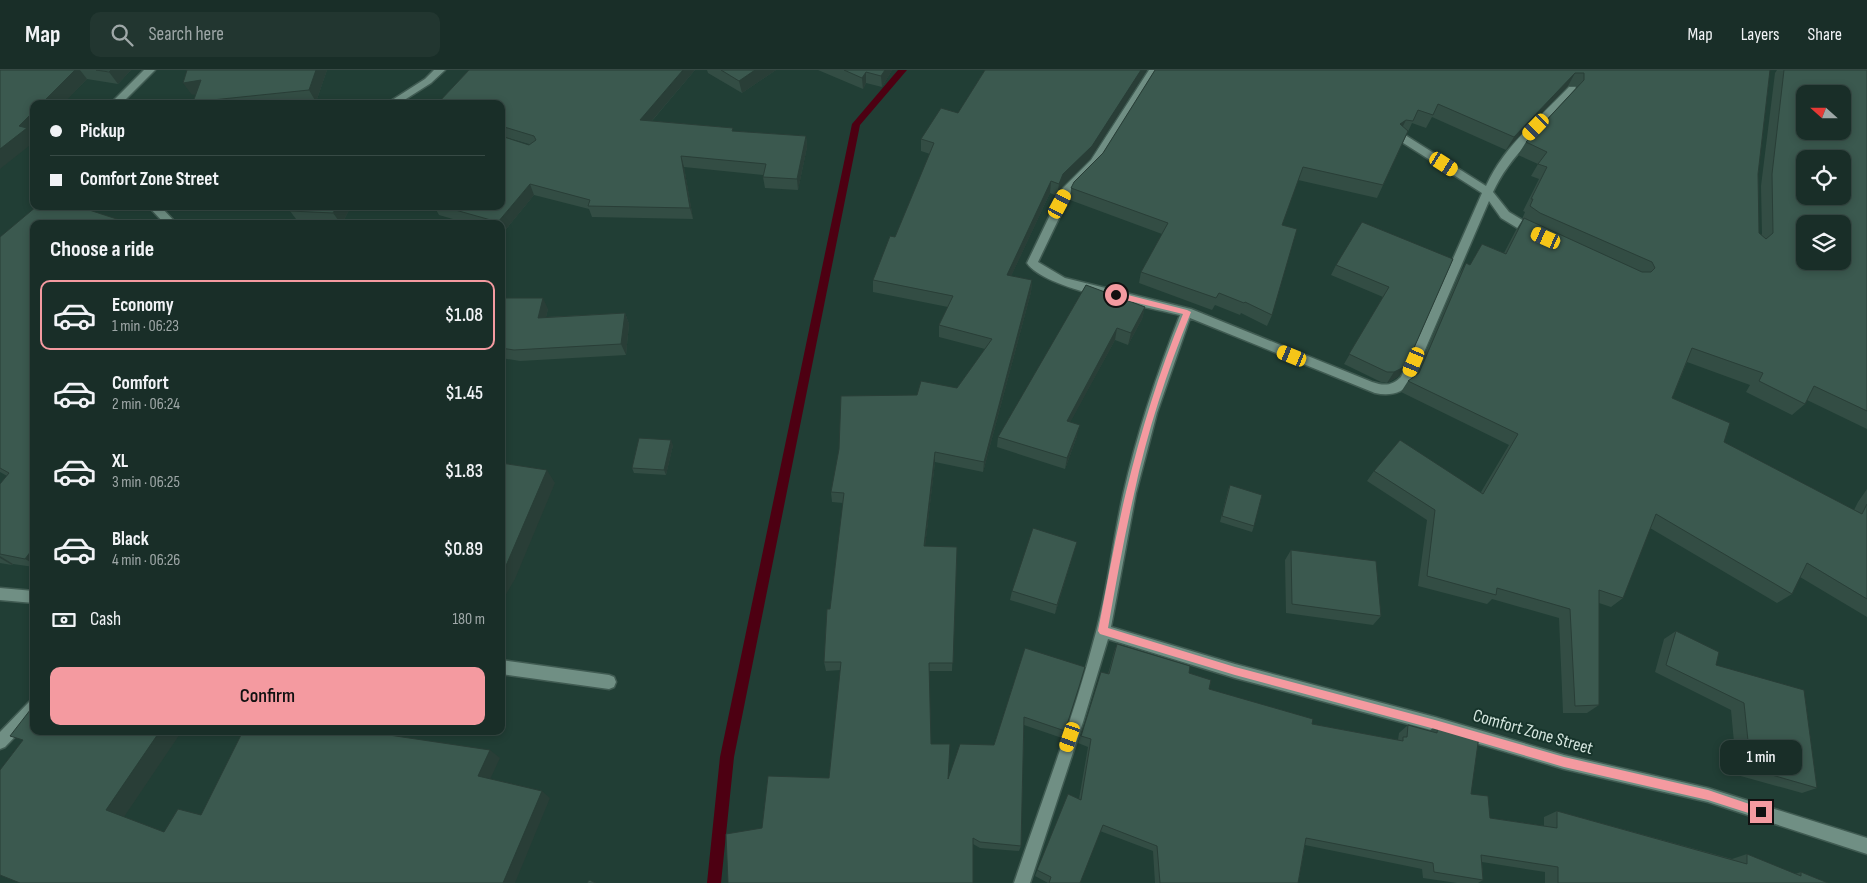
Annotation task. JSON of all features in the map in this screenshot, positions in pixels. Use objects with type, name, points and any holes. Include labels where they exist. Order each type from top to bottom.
[{"type":"street","points":[[120,100],[150,70]]},
{"type":"street","points":[[397,100],[428,81],[440,70]]},
{"type":"street","points":[[1154,70],[1095,162],[1067,191],[1032,263],[1062,281],[1187,312],[1354,380],[1379,389],[1393,391],[1406,380],[1496,174],[1524,139],[1572,89]]},
{"type":"street","points":[[1401,137],[1488,192],[1505,215],[1527,230],[1546,238]]},
{"type":"street","points":[[158,210],[168,220]]},
{"type":"street","points":[[1022,883],[1076,722],[1103,631],[1130,493],[1151,413],[1170,355],[1187,312]]},
{"type":"street","points":[[0,594],[30,596]]},
{"type":"street","name":"Comfort Zone Street","points":[[1103,631],[1235,671],[1435,724],[1564,762],[1708,795],[1867,846]]},
{"type":"street","points":[[505,668],[610,682]]},
{"type":"street","points":[[0,742],[30,711]]},
{"type":"building","points":[[0,70],[75,70],[45,100],[30,100],[30,115],[19,126],[27,128],[0,149]]},
{"type":"building","points":[[187,70],[316,70],[309,90],[212,100],[194,100],[201,80],[183,83]]},
{"type":"building","points":[[469,70],[683,70],[640,120],[733,128],[732,131],[806,136],[797,179],[763,177],[766,164],[681,156],[690,208],[588,206],[590,200],[530,184],[500,220],[491,220],[455,210],[505,210],[505,137],[529,145],[536,140],[534,136],[505,127],[505,100],[441,100]]},
{"type":"building","points":[[721,70],[755,70],[739,81]]},
{"type":"building","points":[[844,70],[885,70],[881,76],[866,72],[862,78]]},
{"type":"building","points":[[985,70],[1141,70],[1092,146],[1063,174],[1059,184],[1051,181],[1007,275],[1032,280],[984,462],[935,452],[924,546],[957,547],[953,663],[929,663],[931,744],[950,744],[948,779],[960,744],[994,745],[1025,648],[1085,667],[1079,687],[1065,731],[1024,717],[1021,846],[980,842],[973,838],[973,883],[728,883],[726,834],[762,828],[768,776],[829,778],[841,662],[824,662],[827,609],[830,609],[844,493],[831,492],[839,449],[841,396],[917,395],[921,381],[957,388],[992,339],[939,325],[953,296],[873,280],[890,236],[895,237],[934,143],[921,139],[941,108],[958,113]]},
{"type":"building","points":[[1155,70],[1770,70],[1758,174],[1759,233],[1766,239],[1773,233],[1772,174],[1784,70],[1867,70],[1867,411],[1814,386],[1805,404],[1759,381],[1763,373],[1692,348],[1672,398],[1730,423],[1724,442],[1862,514],[1867,504],[1867,599],[1807,563],[1792,594],[1656,514],[1623,598],[1599,590],[1599,705],[1575,706],[1570,609],[1497,588],[1496,595],[1427,576],[1435,510],[1374,471],[1400,440],[1483,494],[1518,434],[1408,381],[1419,373],[1466,263],[1470,265],[1482,244],[1506,254],[1524,218],[1642,272],[1651,272],[1655,268],[1652,262],[1540,213],[1530,206],[1533,199],[1531,199],[1547,167],[1538,164],[1547,152],[1526,142],[1584,80],[1584,73],[1575,73],[1514,137],[1438,104],[1433,115],[1418,110],[1413,121],[1406,120],[1400,124],[1408,131],[1383,185],[1303,167],[1282,225],[1297,229],[1272,315],[1245,302],[1219,293],[1216,298],[1141,272],[1168,223],[1071,188],[1074,182],[1103,153]]},
{"type":"building","points":[[32,210],[89,210],[120,220],[30,220],[30,552],[25,559],[0,554],[0,484],[9,473],[0,468],[0,237]]},
{"type":"building","points":[[291,210],[335,210],[333,213]]},
{"type":"building","points":[[1362,222],[1453,259],[1406,366],[1394,372],[1387,372],[1349,354],[1389,287],[1336,265]]},
{"type":"building","points":[[1086,285],[1145,307],[1131,333],[1117,328],[1067,421],[1080,425],[1067,458],[998,437]]},
{"type":"building","points":[[505,298],[543,298],[538,318],[625,313],[621,344],[514,350],[505,349]]},
{"type":"building","points":[[639,438],[671,440],[664,470],[632,468]]},
{"type":"building","points":[[505,464],[547,470],[505,568]]},
{"type":"building","points":[[1230,485],[1262,495],[1254,526],[1222,516]]},
{"type":"building","points":[[1033,528],[1077,542],[1057,605],[1012,591]]},
{"type":"building","points":[[1291,550],[1376,561],[1381,616],[1292,604]]},
{"type":"building","points":[[1676,631],[1719,652],[1716,665],[1804,690],[1817,788],[1751,769],[1744,703],[1666,665]]},
{"type":"building","points":[[1117,644],[1190,666],[1189,673],[1211,680],[1209,689],[1313,719],[1312,724],[1403,741],[1403,737],[1407,737],[1408,725],[1437,733],[1438,724],[1479,736],[1471,794],[1488,796],[1490,818],[1557,828],[1557,811],[1747,864],[1747,854],[1801,876],[1801,872],[1828,883],[1558,883],[1558,867],[1481,855],[1483,880],[1434,872],[1433,863],[1306,838],[1298,883],[1160,883],[1157,846],[1103,825],[1080,883],[1049,883],[1051,877],[1037,870],[1068,794],[1081,800],[1091,739],[1081,736],[1101,672],[1109,674]]},
{"type":"building","points":[[30,710],[30,735],[157,735],[106,810],[164,832],[178,809],[201,815],[241,735],[389,735],[490,750],[478,776],[542,791],[503,883],[20,883],[0,875],[0,770],[23,740],[10,736]]},
{"type":"waterway","points":[[714,883],[727,757],[856,124],[903,70]]},
{"type":"route","points":[[1116,295],[1187,312],[1170,355],[1151,413],[1130,493],[1103,631],[1235,671],[1435,724],[1564,762],[1708,795],[1761,812]]}]
